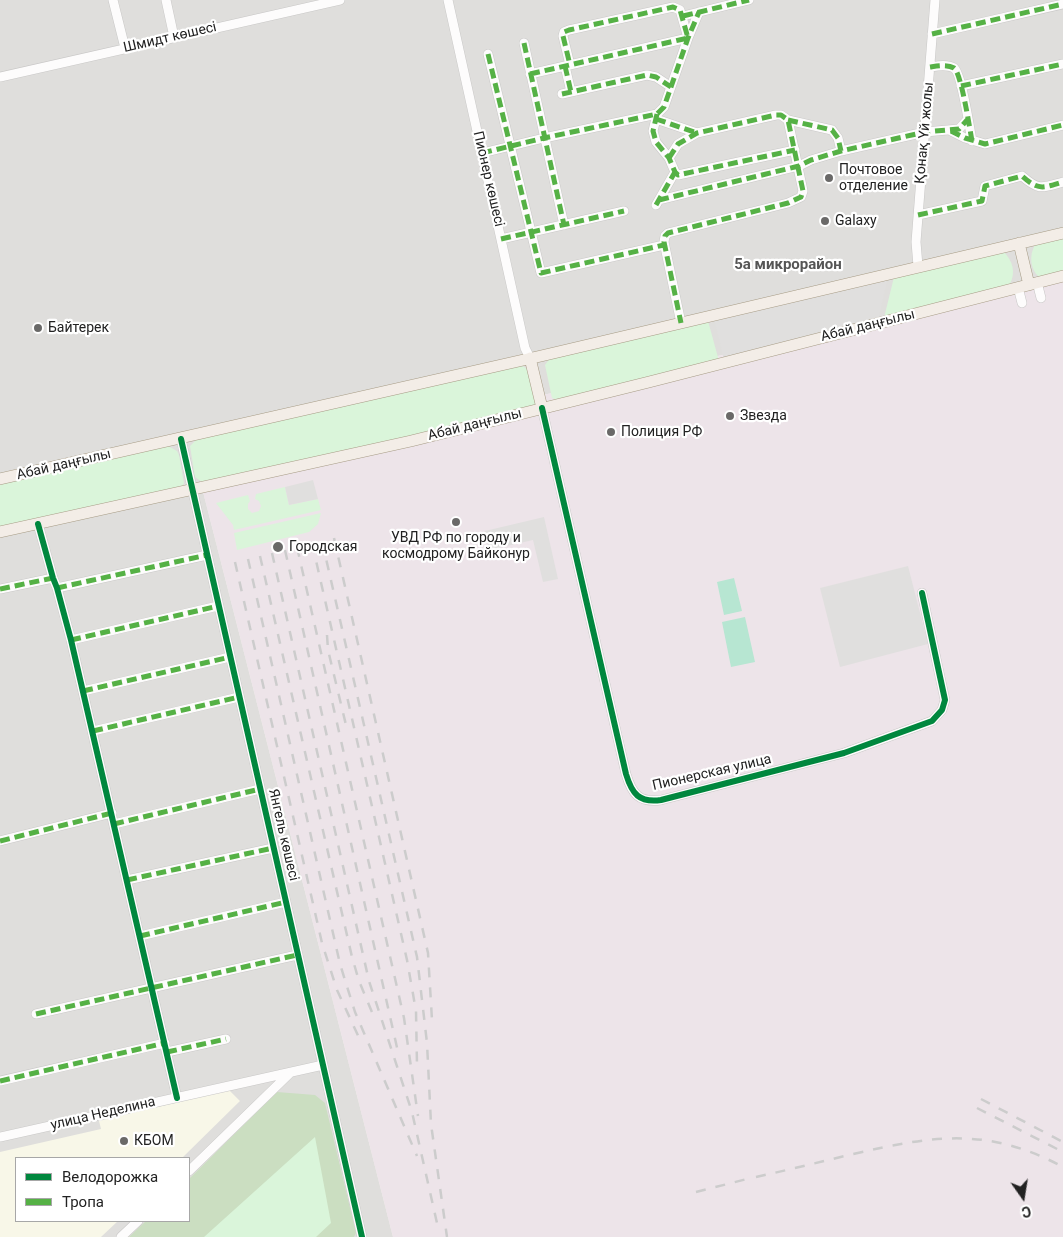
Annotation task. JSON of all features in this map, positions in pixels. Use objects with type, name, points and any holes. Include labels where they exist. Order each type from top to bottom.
[{"type":"main road","name":"Абай даңғылы","points":[[0,479],[181,439],[1063,233]]},
{"type":"main road","points":[[1020,243],[1028,285]]},
{"type":"main road","name":"Абай даңғылы","points":[[0,532],[412,441],[1063,276]]},
{"type":"main road","name":"Пионерская улица","points":[[530,358],[542,408]]},
{"type":"street","points":[[112,0],[125,48]]},
{"type":"street","points":[[166,0],[174,37]]},
{"type":"street","name":"Шмидт көшесі","points":[[0,77],[174,37],[301,4],[340,0]]},
{"type":"street","name":"Пионер көшесі","points":[[448,0],[501,239],[526,348],[530,358]]},
{"type":"street","points":[[682,16],[749,0]]},
{"type":"street","name":"Қонақ Үй жолы","points":[[918,266],[916,242],[935,0]]},
{"type":"street","points":[[932,34],[1063,4]]},
{"type":"street","points":[[671,87],[656,77],[647,75],[566,93],[567,65],[564,32],[673,7],[680,10],[688,38]]},
{"type":"street","points":[[699,12],[664,107],[657,116],[653,131],[656,142],[669,158],[675,172],[681,175],[795,150]]},
{"type":"street","points":[[530,74],[688,38]]},
{"type":"street","points":[[524,43],[564,225]]},
{"type":"street","points":[[488,54],[541,273],[664,245]]},
{"type":"street","points":[[962,86],[1063,64]]},
{"type":"street","points":[[930,67],[953,67],[957,71],[962,86],[972,141]]},
{"type":"street","points":[[669,158],[678,144],[697,133],[776,114],[788,120],[832,130],[838,138],[841,151]]},
{"type":"street","points":[[482,153],[510,145],[657,116],[697,133]]},
{"type":"street","points":[[675,172],[658,202],[798,166],[841,151],[925,132],[959,129],[968,119]]},
{"type":"street","points":[[681,323],[664,245],[665,236],[668,233],[794,201],[801,197],[803,191],[788,120]]},
{"type":"street","points":[[951,131],[972,141],[985,144],[1063,125]]},
{"type":"street","points":[[918,215],[982,201],[984,186],[1022,176],[1035,186],[1044,187],[1063,182]]},
{"type":"street","points":[[501,239],[624,211]]},
{"type":"street","points":[[1022,303],[1028,285],[1041,298]]},
{"type":"street","name":"Пионерская улица","points":[[542,408],[626,774],[629,784],[638,796],[645,800],[661,800],[844,753],[932,721],[942,710],[945,700],[922,593]]},
{"type":"street","name":"Янгель көшесі","points":[[181,439],[362,1237]]},
{"type":"street","points":[[38,524],[71,640],[177,1098]]},
{"type":"street","points":[[57,588],[207,555]]},
{"type":"street","points":[[0,589],[53,578]]},
{"type":"street","points":[[71,640],[218,606]]},
{"type":"street","points":[[83,691],[230,657]]},
{"type":"street","points":[[93,731],[239,697]]},
{"type":"street","points":[[114,824],[260,789]]},
{"type":"street","points":[[0,841],[112,813]]},
{"type":"street","points":[[127,880],[273,848]]},
{"type":"street","points":[[140,936],[286,902]]},
{"type":"street","points":[[36,1014],[298,954]]},
{"type":"street","points":[[0,1081],[166,1048],[226,1039]]},
{"type":"street","name":"улица Неделина","points":[[0,1137],[323,1065]]},
{"type":"street","points":[[190,1171],[290,1072]]},
{"type":"street","points":[[122,1237],[137,1222]]},
{"type":"shaded area","points":[[0,0],[1063,0],[1063,279],[198,472],[393,1237],[0,1237]]},
{"type":"shaded area","points":[[888,277],[878,321],[724,360],[714,319]]},
{"type":"shaded area","points":[[1063,279],[1063,1237],[393,1237],[198,472]]},
{"type":"shaded area","points":[[313,480],[318,499],[289,505],[285,487]]},
{"type":"shaded area","points":[[544,517],[558,579],[543,582],[533,540],[489,550],[485,531]]},
{"type":"shaded area","points":[[908,566],[928,644],[840,667],[820,588]]},
{"type":"shaded area","points":[[229,1090],[240,1101],[183,1157],[15,1157],[15,1222],[117,1222],[101,1237],[0,1237],[0,1152],[101,1129],[99,1121]]},
{"type":"green space","points":[[1063,239],[1063,271],[1039,277],[1031,262],[1035,245]]},
{"type":"green space","points":[[1003,251],[1009,259],[1013,271],[1010,284],[884,318],[894,277]]},
{"type":"green space","points":[[708,321],[719,361],[558,400],[552,398],[545,365],[550,358]]},
{"type":"green space","points":[[519,364],[529,370],[536,402],[532,409],[202,482],[195,477],[190,446],[197,439]]},
{"type":"green space","points":[[168,446],[177,451],[179,455],[184,483],[181,488],[0,529],[0,483]]},
{"type":"green space","points":[[285,487],[289,505],[318,499],[321,510],[234,530],[233,525],[216,503],[248,495],[250,501],[248,509],[252,513],[259,511],[261,506],[259,501],[255,499],[256,494]]},
{"type":"green space","points":[[321,513],[318,524],[309,532],[237,550],[234,533]]},
{"type":"green space","points":[[734,578],[742,611],[724,615],[717,582]]},
{"type":"green space","points":[[745,617],[755,662],[731,667],[722,622]]},
{"type":"green space","points":[[277,1092],[315,1095],[325,1103],[356,1233],[354,1237],[129,1237],[145,1222],[190,1222],[190,1178]]},
{"type":"green space","points":[[315,1137],[331,1223],[316,1237],[204,1237]]},
{"type":"railway","points":[[334,538],[428,953],[432,1020]]},
{"type":"railway","points":[[322,541],[417,957],[427,1043],[431,1124],[447,1237]]},
{"type":"railway","points":[[312,543],[407,960],[416,1011],[417,1065]]},
{"type":"railway","points":[[297,547],[404,1018],[418,1116]]},
{"type":"railway","points":[[285,550],[398,1052]]},
{"type":"railway","points":[[272,553],[369,981],[412,1112],[439,1232]]},
{"type":"railway","points":[[260,556],[352,957],[359,981],[374,1017]]},
{"type":"railway","points":[[248,559],[340,964],[355,1012],[417,1156]]},
{"type":"railway","points":[[235,562],[322,943],[337,990],[361,1042]]},
{"type":"railway","points":[[327,635],[328,650],[346,725]]},
{"type":"railway","points":[[981,1099],[1063,1142]]},
{"type":"railway","points":[[977,1108],[1063,1152]]},
{"type":"railway","points":[[756,1177],[908,1143],[959,1138],[1009,1145],[1063,1167]]},
{"type":"railway","points":[[696,1192],[747,1179]]},
{"type":"marked path","points":[[683,16],[749,0]]},
{"type":"marked path","points":[[932,34],[1063,4]]},
{"type":"marked path","points":[[530,74],[688,38],[680,10],[673,7],[564,32],[563,36],[570,65]]},
{"type":"marked path","points":[[482,153],[657,114],[664,107],[699,12]]},
{"type":"marked path","points":[[524,43],[564,225]]},
{"type":"marked path","points":[[488,54],[541,273],[664,245]]},
{"type":"marked path","points":[[961,86],[1063,64]]},
{"type":"marked path","points":[[565,66],[571,92]]},
{"type":"marked path","points":[[930,67],[948,66],[954,68],[957,72],[972,141]]},
{"type":"marked path","points":[[562,94],[647,75],[656,77],[671,87]]},
{"type":"marked path","points":[[657,114],[653,131],[656,142],[669,158],[678,175],[795,150]]},
{"type":"marked path","points":[[669,158],[678,144],[697,133],[781,115],[788,120],[803,191],[801,197],[788,203],[668,233],[665,236],[664,242],[681,323]]},
{"type":"marked path","points":[[656,119],[697,133]]},
{"type":"marked path","points":[[659,200],[799,166],[811,160],[841,151],[925,132],[959,129],[968,119]]},
{"type":"marked path","points":[[788,120],[832,130],[838,138],[841,151]]},
{"type":"marked path","points":[[951,131],[965,138],[985,144],[1063,125]]},
{"type":"marked path","points":[[656,205],[675,172]]},
{"type":"marked path","points":[[918,215],[982,201],[985,186],[1022,176],[1041,187],[1063,182]]},
{"type":"marked path","points":[[501,239],[624,211]]},
{"type":"marked path","points":[[57,588],[207,555]]},
{"type":"marked path","points":[[0,589],[53,578]]},
{"type":"marked path","points":[[71,640],[218,606]]},
{"type":"marked path","points":[[83,691],[230,657]]},
{"type":"marked path","points":[[93,731],[239,697]]},
{"type":"marked path","points":[[114,824],[260,789]]},
{"type":"marked path","points":[[0,841],[112,813]]},
{"type":"marked path","points":[[127,880],[273,848]]},
{"type":"marked path","points":[[140,936],[286,902]]},
{"type":"marked path","points":[[36,1014],[297,955]]},
{"type":"marked path","points":[[167,1052],[226,1039]]},
{"type":"marked path","points":[[0,1081],[165,1043]]},
{"type":"cycle path","points":[[542,408],[626,774],[634,792],[642,798],[653,801],[661,800],[844,753],[932,721],[942,710],[945,700],[922,593]]},
{"type":"cycle path","points":[[181,439],[362,1237]]},
{"type":"cycle path","points":[[38,524],[71,640],[177,1098]]},
{"type":"place","name":"Почтовое отделение","points":[[829,178]]},
{"type":"place","name":"Galaxy","points":[[825,221]]},
{"type":"place","name":"Байтерек","points":[[38,328]]},
{"type":"place","name":"Звезда","points":[[730,416]]},
{"type":"place","name":"Полиция РФ","points":[[611,432]]},
{"type":"place","name":"УВД РФ по городу и космодрому Байконур","points":[[456,522]]},
{"type":"place","name":"Городская","points":[[278,547]]},
{"type":"place","name":"КБОМ","points":[[124,1141]]},
{"type":"district","name":"5а микрорайон","points":[[788,265]]}]
